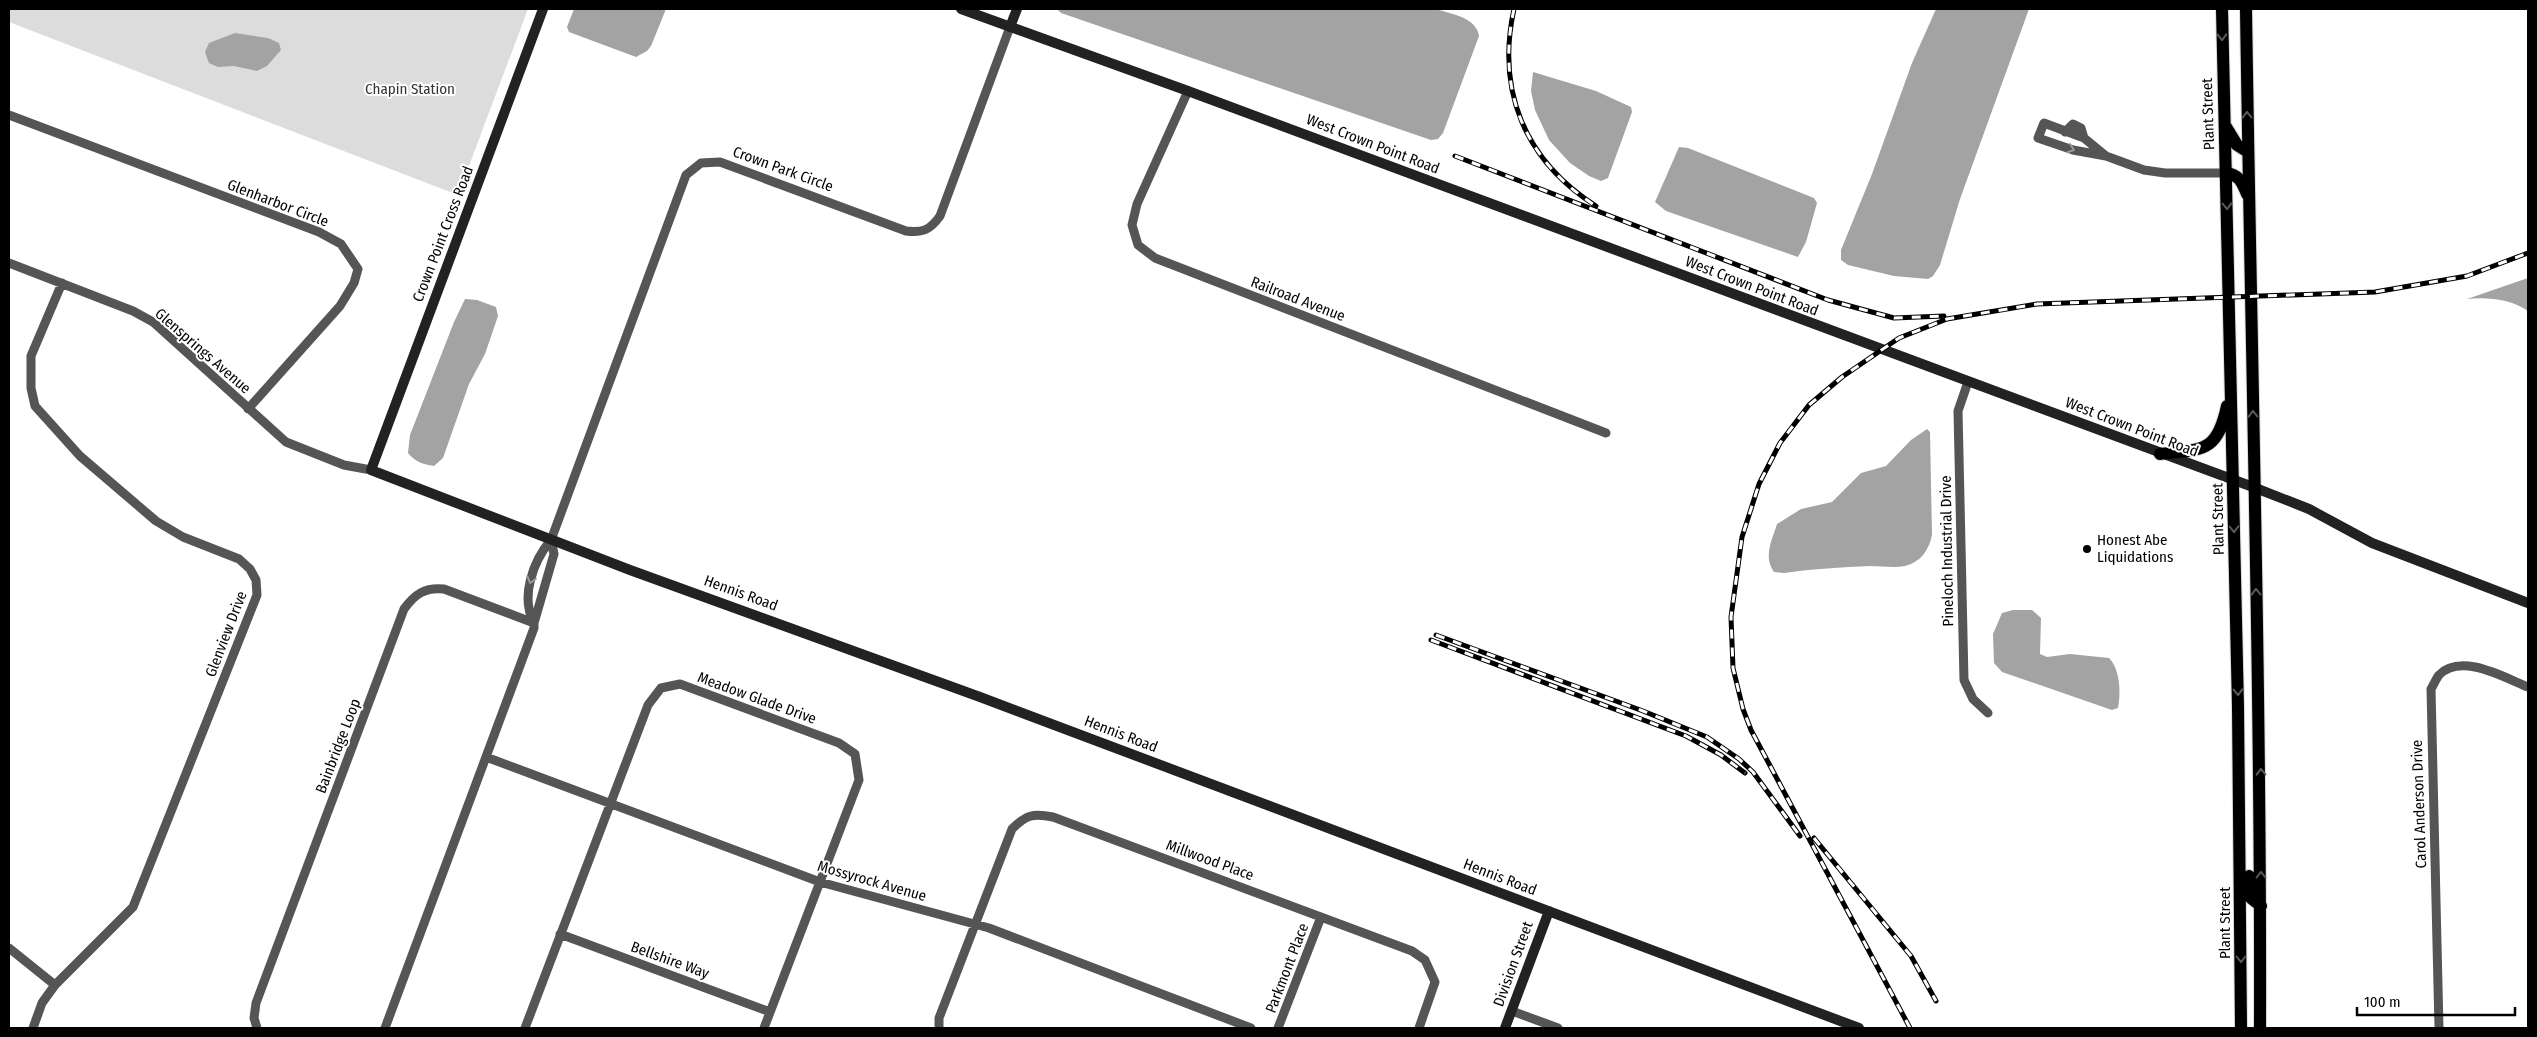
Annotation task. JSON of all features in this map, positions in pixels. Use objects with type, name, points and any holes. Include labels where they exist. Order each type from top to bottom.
[{"type":"main road","name":"Plant Street","points":[[2222,9],[2232,381],[2240,806],[2241,1028]]},
{"type":"main road","points":[[2246,9],[2253,487],[2260,750],[2260,1023]]},
{"type":"main road","points":[[2224,122],[2230,137],[2248,152]]},
{"type":"main road","points":[[2226,173],[2235,174],[2240,179],[2249,199]]},
{"type":"main road","points":[[2160,454],[2195,450],[2212,442],[2223,426],[2232,381]]},
{"type":"main road","points":[[2240,806],[2248,820],[2251,898],[2261,906]]},
{"type":"main road","points":[[2241,924],[2252,932],[2252,1009],[2260,1023]]},
{"type":"street","name":"Crown Point Cross Road","points":[[371,470],[544,9]]},
{"type":"street","name":"West Crown Point Road","points":[[961,9],[1188,90],[2160,454],[2253,487],[2308,509],[2372,543],[2528,603]]},
{"type":"street","name":"Crown Park Circle","points":[[550,540],[686,175],[701,163],[720,162],[906,231],[920,233],[931,229],[940,216],[1017,9]]},
{"type":"street","name":"Railroad Avenue","points":[[1188,90],[1137,204],[1132,226],[1138,245],[1155,258],[1606,434]]},
{"type":"street","name":"Glenharbor Circle","points":[[9,115],[319,232],[341,244],[346,250],[358,269],[354,283],[344,299],[248,409]]},
{"type":"street","points":[[2106,156],[2084,138],[2044,123],[2038,138],[2073,150],[2106,156],[2144,170],[2165,173],[2226,173]]},
{"type":"street","name":"Glensprings Avenue","points":[[9,264],[133,311],[153,322],[286,442],[344,466],[371,470]]},
{"type":"street","name":"Glenview Drive","points":[[32,1028],[42,1003],[54,985],[133,907],[257,595],[256,580],[250,569],[239,559],[183,537],[156,521],[80,456],[35,406],[31,388],[31,356],[62,283]]},
{"type":"street","name":"Pineloch Industrial Drive","points":[[1968,382],[1958,412],[1964,680],[1973,699],[1988,713]]},
{"type":"street","name":"Hennis Road","points":[[371,470],[550,540],[980,697],[1859,1028]]},
{"type":"street","points":[[534,623],[528,612],[529,586],[541,551],[550,540]]},
{"type":"street","points":[[385,1028],[533,632],[554,554],[550,540]]},
{"type":"street","name":"Bainbridge Loop","points":[[257,1028],[254,1018],[256,1003],[404,609],[413,597],[426,590],[435,588],[444,589],[534,623]]},
{"type":"street","name":"Carol Anderson Drive","points":[[2439,1028],[2431,689],[2440,675],[2451,668],[2467,666],[2528,687]]},
{"type":"street","name":"Meadow Glade Drive","points":[[525,1028],[648,704],[661,688],[680,684],[829,739],[855,754],[859,780],[764,1028]]},
{"type":"street","name":"Mossyrock Avenue","points":[[486,757],[820,882],[974,924],[1251,1028]]},
{"type":"street","name":"Millwood Place","points":[[939,1028],[939,1018],[1012,829],[1024,817],[1040,814],[1053,817],[1412,951],[1425,960],[1435,982],[1420,1028]]},
{"type":"street","name":"Division Street","points":[[1505,1028],[1549,911]]},
{"type":"street","name":"Parkmont Place","points":[[1278,1028],[1321,917]]},
{"type":"street","name":"Bellshire Way","points":[[560,934],[770,1012]]},
{"type":"street","points":[[9,948],[54,985]]},
{"type":"street","points":[[1512,1011],[1558,1028]]},
{"type":"green space","name":"Chapin Station","points":[[9,9],[528,9],[458,195],[9,22]]},
{"type":"shaded area","points":[[574,9],[666,9],[651,46],[647,51],[636,57],[569,32],[567,27]]},
{"type":"shaded area","points":[[1057,9],[1436,9],[1468,20],[1473,24],[1479,36],[1443,133],[1438,139],[1431,140],[1061,13]]},
{"type":"shaded area","points":[[1936,9],[2029,9],[1960,199],[1940,265],[1933,276],[1928,279],[1894,276],[1848,265],[1841,260],[1841,250],[1872,174],[1912,63]]},
{"type":"shaded area","points":[[235,33],[268,38],[279,43],[281,50],[267,66],[257,71],[234,66],[218,67],[209,63],[205,52],[209,43]]},
{"type":"shaded area","points":[[1533,72],[1596,91],[1631,107],[1632,112],[1608,178],[1601,181],[1589,176],[1570,163],[1549,140],[1535,110],[1531,91]]},
{"type":"shaded area","points":[[1679,147],[1688,148],[1814,198],[1817,203],[1806,242],[1798,257],[1666,211],[1655,202]]},
{"type":"shaded area","points":[[2528,278],[2528,311],[2507,301],[2483,298],[2467,299]]},
{"type":"shaded area","points":[[465,299],[477,300],[496,307],[498,316],[485,354],[469,384],[443,458],[434,466],[416,461],[408,453],[410,435],[454,322]]},
{"type":"shaded area","points":[[1927,429],[1930,432],[1932,535],[1929,546],[1916,562],[1901,567],[1859,566],[1784,573],[1774,572],[1769,560],[1769,554],[1777,524],[1801,509],[1832,502],[1861,473],[1886,466],[1911,440]]},
{"type":"shaded area","points":[[2013,610],[2032,610],[2041,618],[2040,654],[2047,657],[2070,654],[2109,658],[2113,663],[2119,681],[2118,708],[2112,710],[2002,672],[1994,663],[1993,634],[2002,613]]},
{"type":"railway","points":[[1514,9],[1509,39],[1509,68],[1513,96],[1522,121],[1534,146],[1551,168],[1571,188],[1596,206]]},
{"type":"railway","points":[[1455,156],[1828,300],[1894,318],[1944,316]]},
{"type":"railway","points":[[1910,1028],[1751,730],[1743,709],[1733,668],[1731,617],[1742,537],[1759,484],[1780,443],[1809,405],[1842,377],[1899,338],[1947,319],[2037,304],[2375,292],[2467,276],[2528,253]]},
{"type":"railway","points":[[1436,635],[1643,711],[1707,737],[1739,759],[1753,772],[1800,836]]},
{"type":"railway","points":[[1431,640],[1686,736],[1721,755],[1745,773]]},
{"type":"railway","points":[[1814,838],[1911,956],[1936,1001]]},
{"type":"place","name":"Honest Abe Liquidations","points":[[2087,549]]}]
